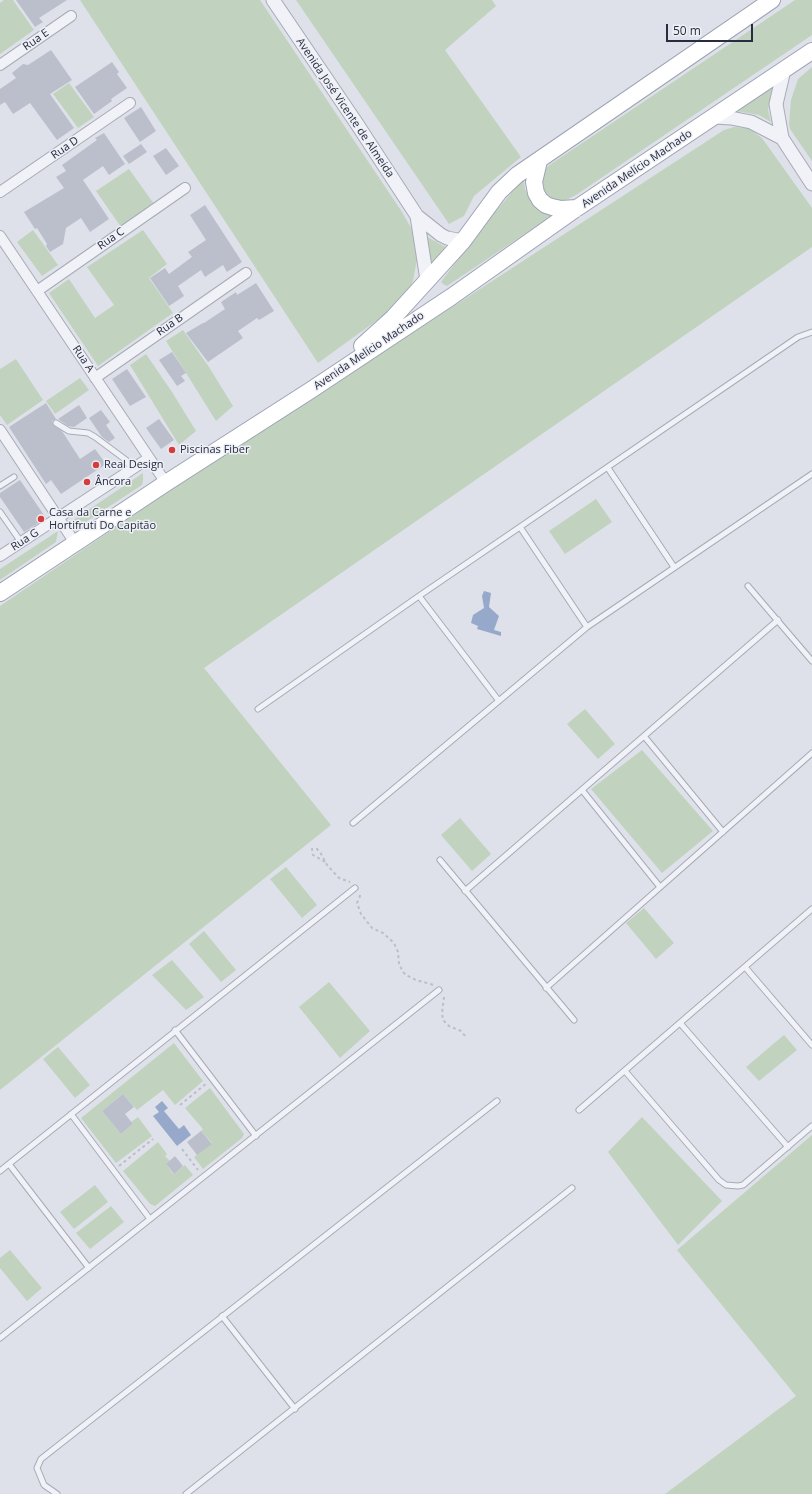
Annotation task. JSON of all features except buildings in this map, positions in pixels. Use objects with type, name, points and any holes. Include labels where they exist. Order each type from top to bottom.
[{"type":"main road","name":"Avenida Melício Machado","points":[[311,390],[393,318],[463,241],[499,192],[517,175],[772,0]]},
{"type":"main road","name":"Avenida Melício Machado","points":[[311,390],[451,297],[578,208],[812,51]]},
{"type":"main road","points":[[539,161],[534,182],[536,193],[540,200],[546,205],[561,209],[578,208]]},
{"type":"main road","points":[[427,280],[430,288],[434,292],[443,297],[451,297]]},
{"type":"main road","points":[[0,593],[166,483],[311,390]]},
{"type":"street","name":"Avenida José Vicente de Almeida","points":[[273,0],[417,216]]},
{"type":"street","name":"Rua E","points":[[0,65],[71,16]]},
{"type":"street","points":[[784,70],[776,104],[782,138],[812,184]]},
{"type":"street","name":"Rua D","points":[[0,192],[130,103]]},
{"type":"street","points":[[715,117],[731,118],[751,122],[782,138]]},
{"type":"street","name":"Rua C","points":[[37,291],[185,188]]},
{"type":"street","points":[[417,216],[441,235],[447,238],[463,241]]},
{"type":"street","points":[[417,216],[427,280]]},
{"type":"street","name":"Rua A","points":[[0,236],[166,483]]},
{"type":"street","name":"Rua B","points":[[95,378],[246,273]]},
{"type":"street","points":[[0,430],[75,543]]},
{"type":"street","name":"Rua G","points":[[0,556],[149,458]]},
{"type":"lane","points":[[258,710],[419,596],[798,337],[812,332]]},
{"type":"lane","points":[[56,423],[69,431],[88,433],[95,437],[126,460],[132,469]]},
{"type":"lane","points":[[608,468],[674,567]]},
{"type":"lane","points":[[353,823],[587,627],[812,474]]},
{"type":"lane","points":[[0,486],[14,476]]},
{"type":"lane","points":[[0,512],[21,542]]},
{"type":"lane","points":[[520,527],[587,627]]},
{"type":"lane","points":[[748,586],[812,661]]},
{"type":"lane","points":[[419,596],[499,701]]},
{"type":"lane","points":[[465,891],[778,620]]},
{"type":"lane","points":[[644,736],[723,832]]},
{"type":"lane","points":[[546,988],[812,753]]},
{"type":"lane","points":[[582,790],[660,887]]},
{"type":"lane","points":[[440,860],[574,1020]]},
{"type":"lane","points":[[0,1171],[355,888]]},
{"type":"lane","points":[[579,1110],[812,909]]},
{"type":"lane","points":[[745,967],[812,1045]]},
{"type":"lane","points":[[0,1338],[439,990]]},
{"type":"lane","points":[[680,1023],[788,1147]]},
{"type":"lane","points":[[175,1030],[256,1136]]},
{"type":"lane","points":[[625,1071],[719,1180],[726,1186],[743,1185],[812,1126]]},
{"type":"lane","points":[[57,1494],[44,1485],[37,1468],[41,1459],[497,1102]]},
{"type":"lane","points":[[71,1114],[150,1219]]},
{"type":"lane","points":[[9,1164],[89,1268]]},
{"type":"lane","points":[[186,1494],[572,1188]]},
{"type":"lane","points":[[222,1316],[294,1409]]},
{"type":"path","points":[[325,862],[313,855],[312,849],[317,849],[325,862],[339,878],[350,882],[355,888],[360,896],[357,904],[361,914],[372,928],[383,933],[394,943],[398,952],[399,964],[403,972],[411,978],[436,985],[444,996],[442,1010],[443,1020],[449,1026],[461,1032],[466,1037]]},
{"type":"path","points":[[180,1105],[212,1079]]},
{"type":"path","points":[[113,1170],[153,1139]]},
{"type":"path","points":[[182,1149],[204,1177]]},
{"type":"green space","points":[[4,0],[13,0],[34,30],[0,54],[0,3]]},
{"type":"green space","points":[[80,0],[260,0],[402,212],[414,233],[417,259],[413,281],[409,290],[387,313],[318,363]]},
{"type":"green space","points":[[296,0],[492,0],[496,6],[445,50],[521,157],[474,196],[464,216],[449,224]]},
{"type":"green space","points":[[795,0],[812,0],[812,35],[576,195],[566,200],[558,201],[551,199],[541,190],[544,170],[551,164]]},
{"type":"green space","points":[[812,67],[812,161],[790,129],[789,124],[791,100],[798,79]]},
{"type":"green space","points":[[69,83],[94,117],[78,128],[53,94]]},
{"type":"green space","points":[[774,86],[768,110],[771,122],[759,115],[736,111]]},
{"type":"green space","points":[[734,127],[748,128],[762,138],[812,208],[812,247],[204,668],[331,825],[0,1090],[0,606],[153,502],[724,130]]},
{"type":"green space","points":[[129,169],[154,204],[121,227],[96,191]]},
{"type":"green space","points":[[525,177],[525,189],[532,203],[539,210],[553,215],[447,286],[443,284],[441,282],[478,232]]},
{"type":"green space","points":[[33,230],[58,265],[42,276],[17,242]]},
{"type":"green space","points":[[143,230],[167,264],[149,278],[173,313],[98,366],[49,293],[69,279],[95,318],[114,305],[87,267]]},
{"type":"green space","points":[[426,236],[447,248],[431,269]]},
{"type":"green space","points":[[183,330],[209,367],[233,406],[216,421],[166,341]]},
{"type":"green space","points":[[146,354],[196,431],[179,445],[130,365]]},
{"type":"green space","points":[[16,359],[43,400],[7,425],[0,415],[0,369]]},
{"type":"green space","points":[[80,378],[89,390],[55,414],[46,401]]},
{"type":"green space","points":[[143,473],[142,485],[84,523],[81,524],[72,521]]},
{"type":"green space","points":[[596,499],[612,522],[565,554],[549,531]]},
{"type":"green space","points":[[58,531],[56,542],[0,580],[0,569]]},
{"type":"green space","points":[[585,709],[615,744],[598,759],[567,724]]},
{"type":"green space","points":[[642,750],[713,831],[662,873],[591,789]]},
{"type":"green space","points":[[460,818],[491,854],[472,871],[441,835]]},
{"type":"green space","points":[[286,867],[317,905],[302,918],[270,879]]},
{"type":"green space","points":[[644,908],[674,943],[656,959],[626,923]]},
{"type":"green space","points":[[204,931],[236,970],[221,982],[189,944]]},
{"type":"green space","points":[[172,960],[204,997],[186,1010],[152,975]]},
{"type":"green space","points":[[329,982],[370,1031],[340,1058],[299,1007]]},
{"type":"green space","points":[[784,1035],[797,1050],[759,1081],[746,1067]]},
{"type":"green space","points":[[174,1043],[203,1081],[175,1105],[163,1090],[137,1110],[123,1094],[102,1111],[121,1134],[133,1124],[131,1122],[138,1117],[152,1136],[116,1163],[81,1118]]},
{"type":"green space","points":[[58,1047],[90,1085],[75,1098],[43,1059]]},
{"type":"green space","points":[[210,1088],[244,1134],[242,1138],[203,1169],[194,1157],[212,1143],[201,1131],[203,1129],[185,1108]]},
{"type":"green space","points":[[642,1117],[722,1201],[678,1245],[608,1152]]},
{"type":"green space","points":[[812,1135],[812,1494],[665,1494],[796,1396],[677,1250]]},
{"type":"green space","points":[[158,1142],[167,1154],[165,1156],[170,1161],[166,1164],[173,1174],[185,1165],[193,1175],[155,1206],[150,1204],[123,1171]]},
{"type":"green space","points":[[95,1185],[108,1202],[74,1229],[60,1212]]},
{"type":"green space","points":[[111,1206],[124,1222],[90,1249],[76,1233]]},
{"type":"green space","points":[[10,1250],[42,1288],[27,1301],[0,1268],[0,1258]]},
{"type":"water","points":[[484,591],[491,593],[489,607],[499,616],[494,630],[501,632],[501,636],[477,629],[478,626],[471,623],[473,615],[484,608],[482,596]]},
{"type":"water","points":[[162,1101],[168,1108],[164,1111],[179,1129],[184,1125],[191,1135],[177,1146],[153,1116],[159,1112],[155,1107]]},
{"type":"place","name":"Piscinas Fiber","points":[[172,450]]},
{"type":"place","name":"Real Design","points":[[96,465]]},
{"type":"place","name":"Âncora","points":[[87,482]]},
{"type":"place","name":"Casa da Carne e Hortifruti Do Capitão","points":[[41,519]]}]
